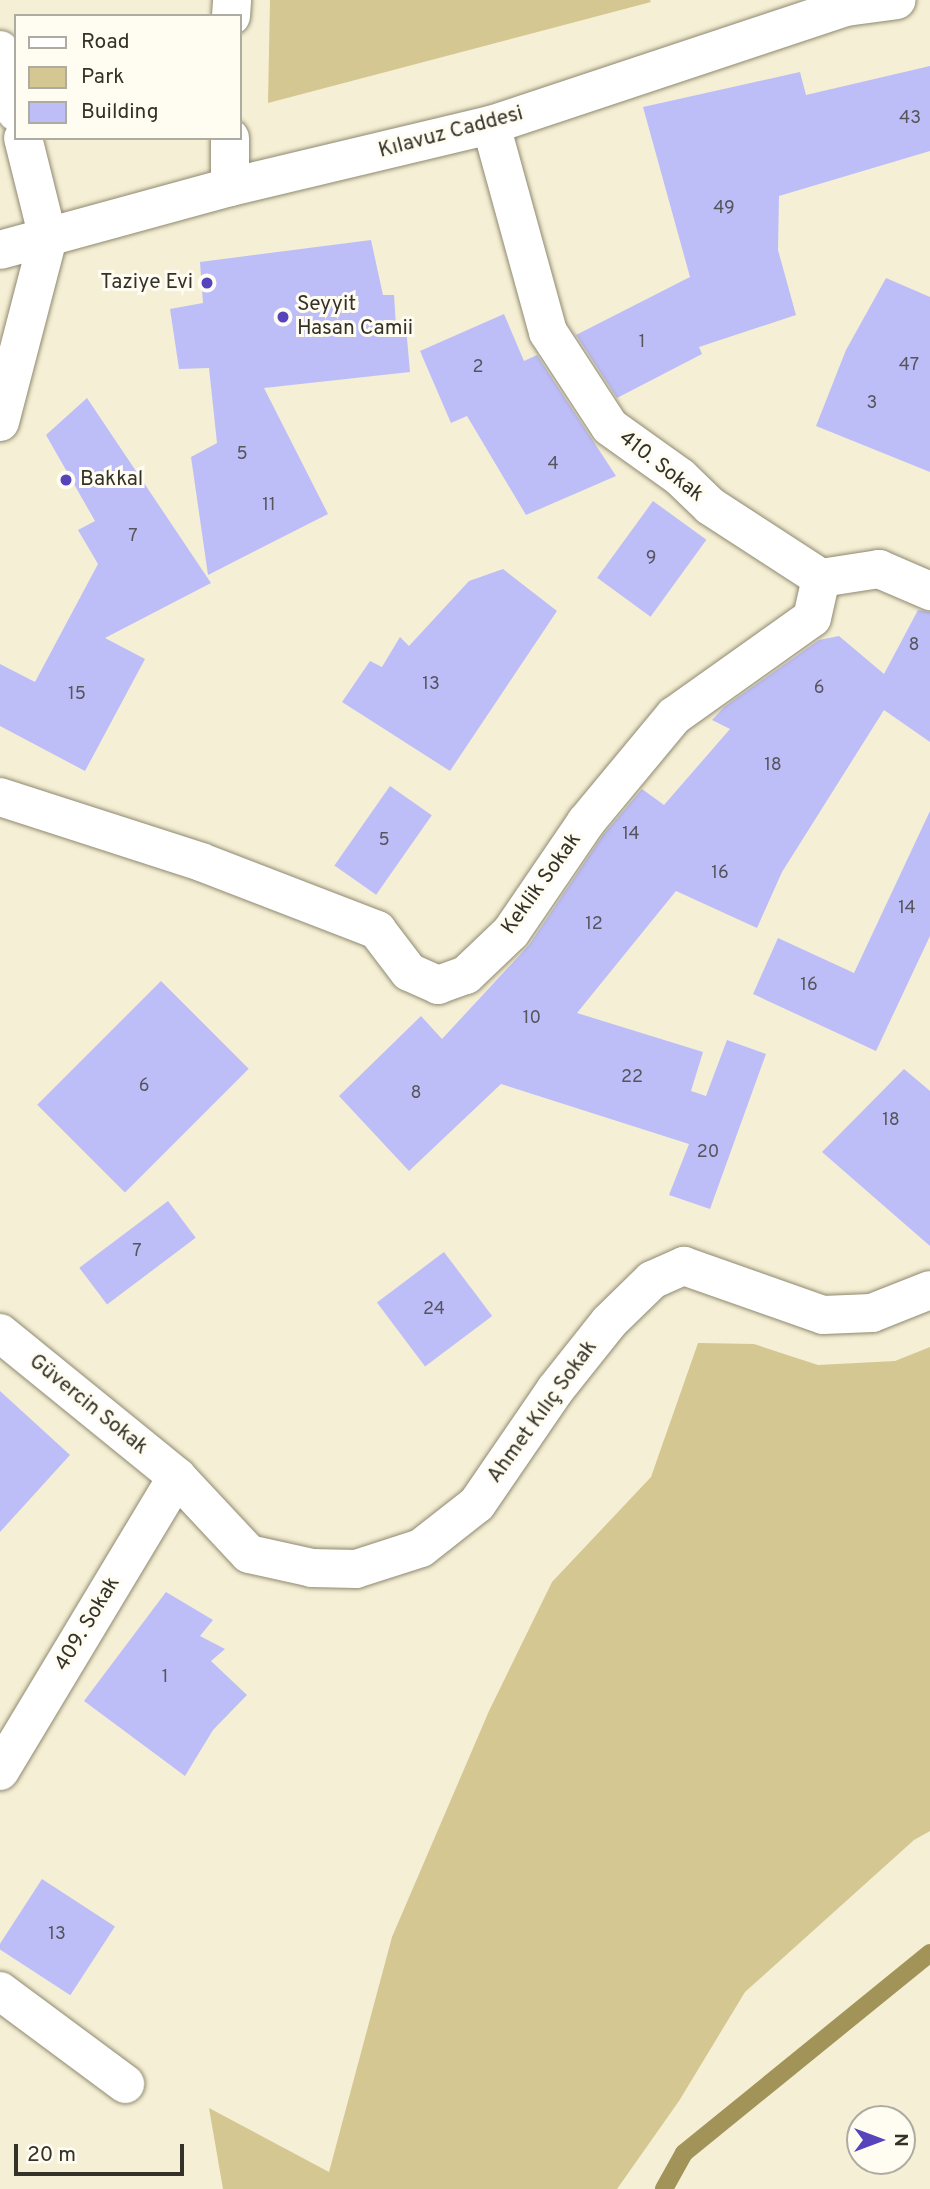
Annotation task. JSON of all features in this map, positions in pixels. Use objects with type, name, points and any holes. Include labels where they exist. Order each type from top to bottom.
[{"type":"street","name":"Kılavuz Caddesi","points":[[0,250],[230,187],[491,125],[845,4],[897,0]]},
{"type":"street","points":[[0,50],[14,104]]},
{"type":"street","name":"410. Sokak","points":[[491,125],[548,332],[610,427],[680,477],[710,506],[821,578]]},
{"type":"street","points":[[0,422],[48,238],[24,140]]},
{"type":"street","points":[[230,140],[230,187]]},
{"type":"street","points":[[821,578],[879,569],[930,591]]},
{"type":"street","name":"Keklik Sokak","points":[[0,797],[201,862],[377,930],[409,972],[438,985],[466,975],[510,932],[586,822],[674,716],[812,618],[821,578]]},
{"type":"street","name":"Ahmet Kılıç Sokak","points":[[177,1477],[249,1554],[312,1568],[356,1569],[421,1548],[477,1504],[555,1391],[609,1322],[652,1280],[684,1266],[823,1315],[873,1313],[930,1290]]},
{"type":"street","name":"Güvercin Sokak","points":[[0,1333],[177,1477]]},
{"type":"street","name":"409. Sokak","points":[[0,1771],[177,1477]]},
{"type":"street","points":[[0,1991],[125,2084]]},
{"type":"green space","points":[[270,0],[650,0],[651,2],[268,103]]},
{"type":"green space","points":[[698,1343],[754,1344],[818,1365],[895,1361],[930,1347],[930,1831],[914,1840],[745,1992],[679,2101],[617,2189],[223,2189],[209,2108],[329,2172],[392,1937],[489,1711],[552,1582],[651,1477]]},
{"type":"building","points":[[930,66],[930,151],[779,196],[778,250],[796,315],[699,347],[702,354],[617,398],[576,335],[690,277],[643,107],[800,72],[806,95]]},
{"type":"building","name":"Seyyit Hasan Camii","points":[[371,240],[383,295],[394,295],[396,326],[406,327],[410,372],[264,388],[328,514],[208,575],[191,457],[217,443],[209,368],[179,369],[170,309],[203,303],[200,262]]},
{"type":"building","points":[[886,278],[930,297],[930,472],[816,426],[846,350]]},
{"type":"building","points":[[504,314],[524,361],[537,355],[616,476],[526,515],[467,416],[451,423],[420,351]]},
{"type":"building","points":[[87,398],[211,583],[105,638],[145,659],[85,771],[0,726],[0,664],[35,682],[98,564],[78,530],[95,521],[46,435]]},
{"type":"building","points":[[653,501],[706,540],[651,617],[597,578]]},
{"type":"building","points":[[503,569],[557,611],[450,771],[342,702],[370,661],[382,667],[400,637],[409,646],[469,581]]},
{"type":"building","points":[[918,610],[930,612],[930,742],[884,710],[782,872],[757,928],[676,891],[577,1013],[703,1052],[691,1091],[706,1096],[727,1040],[766,1054],[710,1209],[669,1195],[689,1144],[501,1084],[409,1171],[339,1096],[421,1016],[442,1039],[529,945],[603,835],[642,789],[664,805],[730,729],[712,720],[724,707],[819,640],[839,636],[884,674]]},
{"type":"building","points":[[390,786],[432,815],[376,895],[334,865]]},
{"type":"building","points":[[930,811],[930,936],[876,1051],[753,994],[778,938],[854,973]]},
{"type":"building","points":[[161,981],[249,1069],[125,1192],[37,1105]]},
{"type":"building","points":[[904,1069],[930,1091],[930,1246],[822,1152]]},
{"type":"building","points":[[168,1201],[196,1238],[107,1305],[79,1268]]},
{"type":"building","points":[[444,1252],[492,1316],[425,1366],[377,1303]]},
{"type":"building","points":[[0,1391],[70,1455],[0,1532]]},
{"type":"building","points":[[166,1592],[213,1620],[200,1636],[225,1649],[211,1661],[247,1695],[213,1730],[185,1776],[84,1701]]},
{"type":"building","points":[[42,1879],[115,1926],[70,1995],[0,1949],[0,1944]]},
{"type":"waterway","points":[[664,2189],[684,2153],[930,1953]]},
{"type":"place","name":"Taziye Evi","points":[[207,283]]},
{"type":"place","name":"Seyyit Hasan Camii","points":[[283,317]]},
{"type":"place","name":"Bakkal","points":[[66,480]]}]
